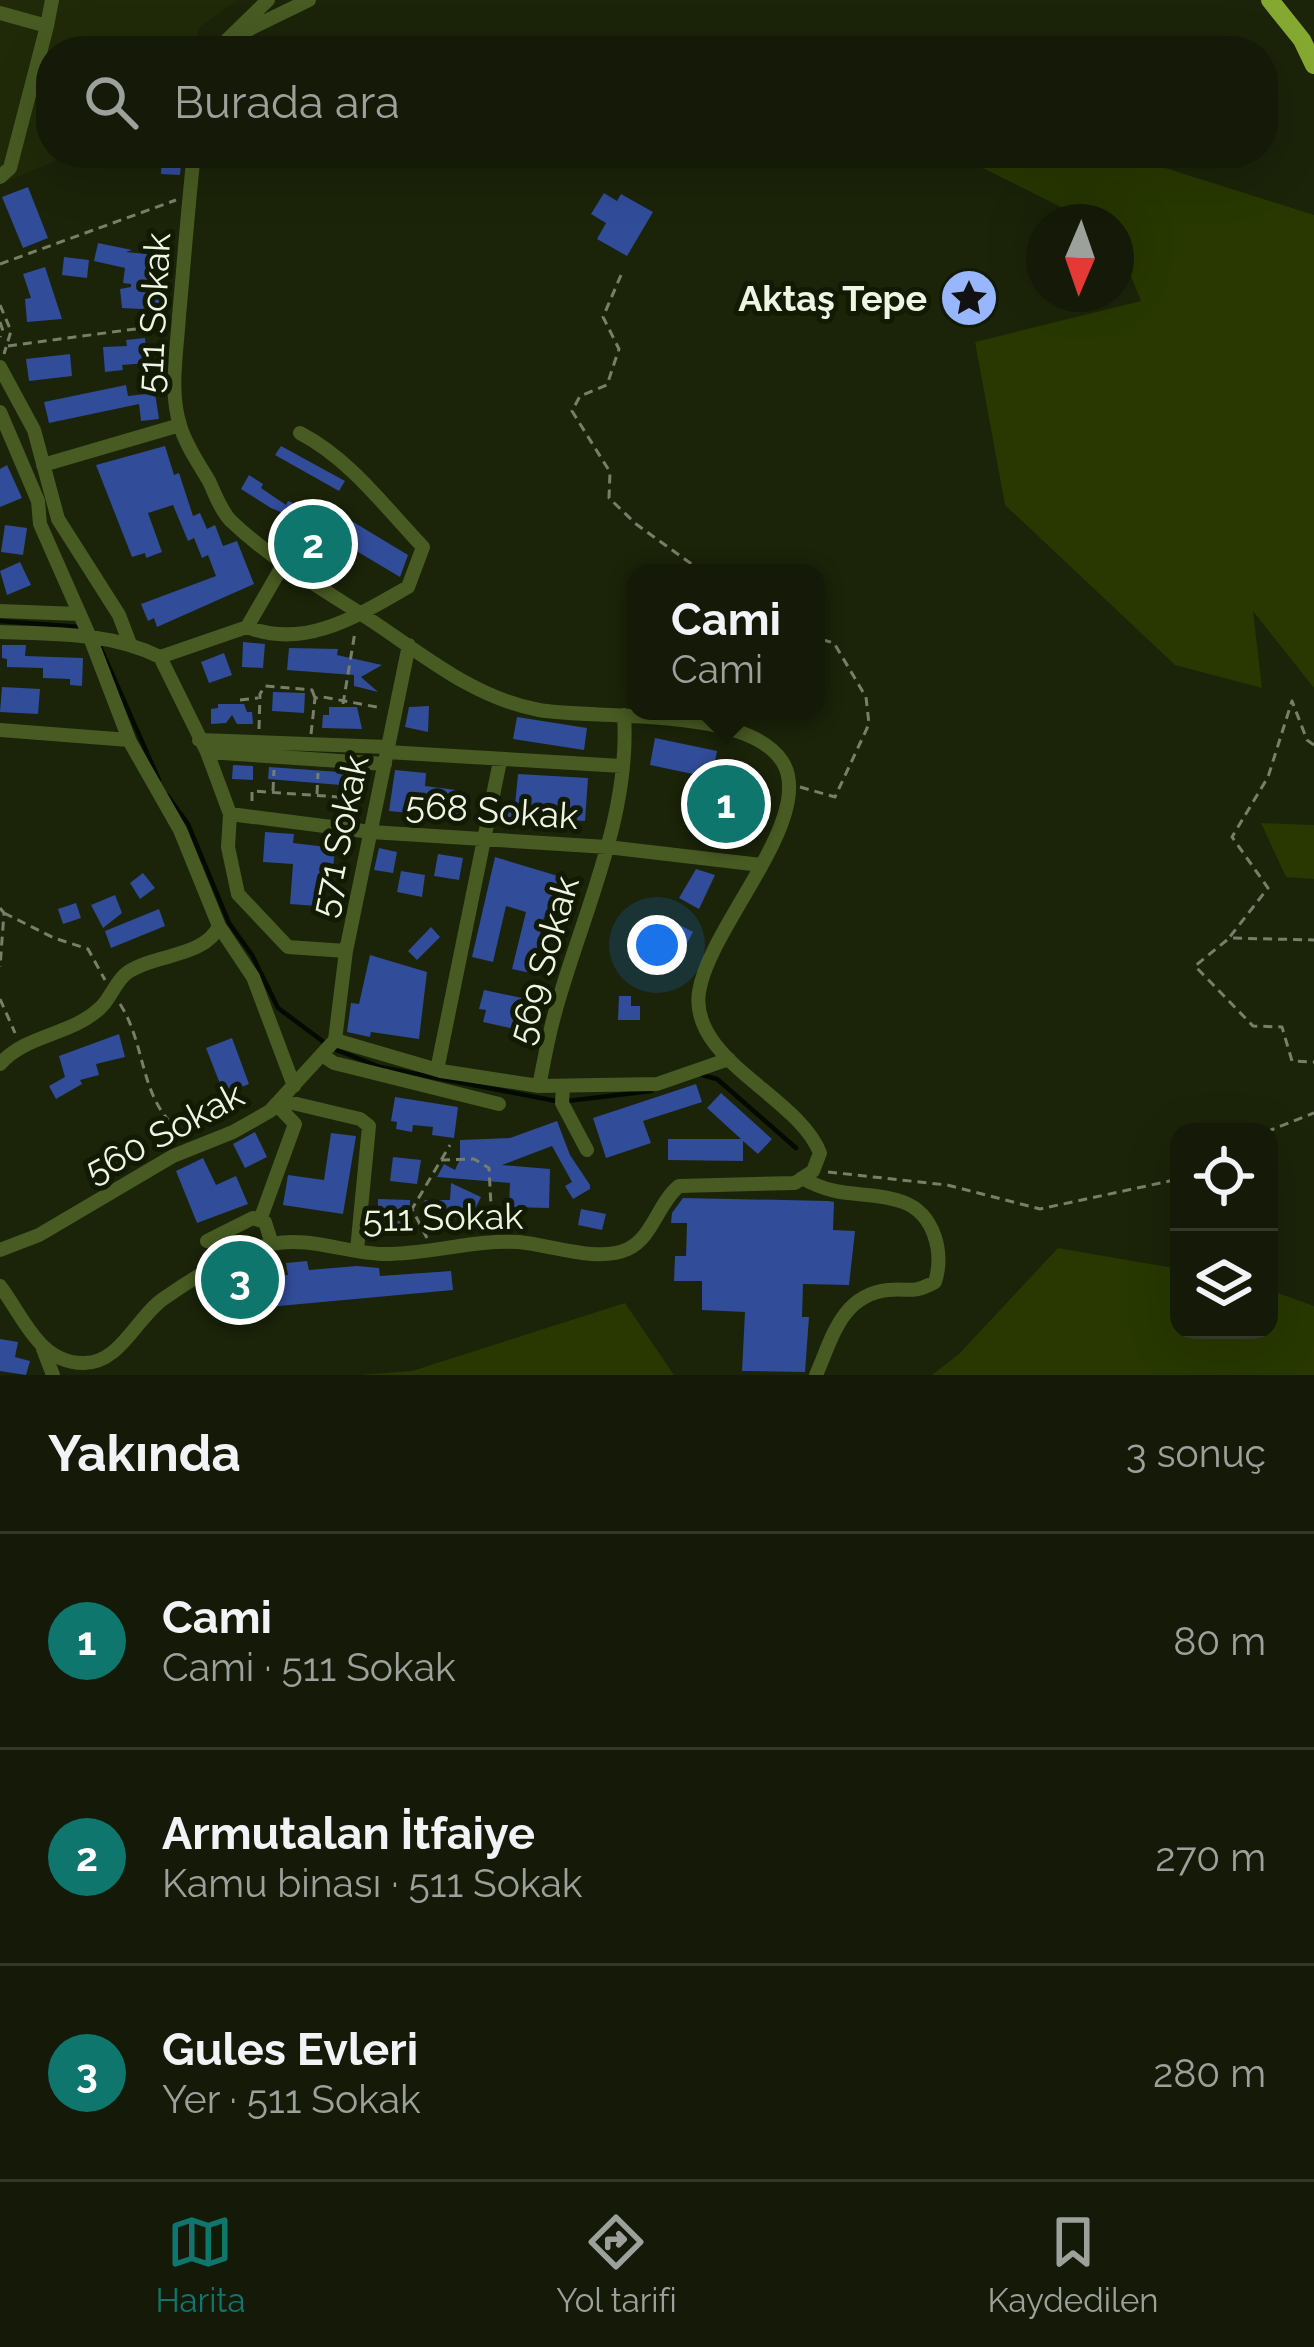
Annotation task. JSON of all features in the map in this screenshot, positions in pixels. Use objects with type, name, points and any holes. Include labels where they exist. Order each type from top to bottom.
[{"type":"highway","points":[[1270,0],[1302,40],[1314,65]]},
{"type":"street","points":[[44,36],[52,0]]},
{"type":"street","points":[[233,36],[268,0]]},
{"type":"street","points":[[241,36],[309,0]]},
{"type":"street","points":[[0,13],[47,26]]},
{"type":"street","points":[[0,177],[10,168],[36,68]]},
{"type":"street","name":"511 Sokak","points":[[192,168],[174,380],[179,425],[227,517],[355,617],[497,699],[540,710],[627,716]]},
{"type":"street","points":[[0,364],[34,430],[58,519],[119,615],[130,644]]},
{"type":"street","points":[[0,412],[38,501],[40,524],[129,740],[180,830],[219,926],[253,976],[294,1086]]},
{"type":"street","points":[[43,465],[179,425]]},
{"type":"street","points":[[160,657],[248,627],[268,635],[302,634],[355,617],[408,586],[422,547],[333,450],[300,433]]},
{"type":"street","points":[[248,627],[284,563]]},
{"type":"street","points":[[0,611],[80,614]]},
{"type":"street","points":[[0,632],[89,635],[160,657],[230,814],[228,847],[238,894],[288,947],[346,951]]},
{"type":"street","name":"571 Sokak","points":[[329,1047],[409,645]]},
{"type":"street","name":"569 Sokak","points":[[329,1047],[539,1086],[554,1015],[607,847],[626,745],[624,716]]},
{"type":"street","name":"511 Sokak","points":[[672,720],[708,723],[755,739],[782,761],[789,784]]},
{"type":"street","points":[[0,730],[129,740]]},
{"type":"street","points":[[203,746],[622,766]]},
{"type":"street","points":[[203,746],[318,760],[387,754]]},
{"type":"street","points":[[437,1070],[500,761]]},
{"type":"street","points":[[789,784],[792,795],[779,837],[730,914],[708,959],[698,996],[702,1027],[729,1059],[811,1131],[820,1153],[807,1174],[825,1192],[905,1203],[932,1226],[941,1264],[935,1282],[918,1292],[883,1290],[843,1311],[817,1375]]},
{"type":"street","name":"568 Sokak","points":[[230,814],[371,832],[607,847],[761,865]]},
{"type":"street","points":[[0,1064],[21,1046],[98,1010],[129,972],[210,940],[219,926]]},
{"type":"street","points":[[329,1047],[334,1063],[500,1103]]},
{"type":"street","name":"560 Sokak","points":[[0,1250],[39,1235],[173,1156],[232,1132],[278,1102],[329,1047]]},
{"type":"street","points":[[539,1086],[562,1095],[657,1084],[729,1059]]},
{"type":"street","points":[[562,1095],[587,1150]]},
{"type":"street","points":[[260,1220],[296,1124],[278,1102]]},
{"type":"street","points":[[278,1102],[360,1119],[369,1126],[357,1250]]},
{"type":"street","name":"511 Sokak","points":[[100,1375],[110,1356],[162,1299],[256,1247],[284,1241],[381,1254],[513,1242],[610,1254],[632,1248],[648,1231],[665,1198],[679,1186],[795,1183],[807,1174]]},
{"type":"street","points":[[207,1241],[253,1218],[266,1222],[272,1244]]},
{"type":"street","points":[[0,1286],[43,1349],[53,1375]]},
{"type":"street","points":[[43,1349],[65,1361],[87,1364],[110,1356]]},
{"type":"path","points":[[0,264],[189,195]]},
{"type":"path","points":[[621,275],[602,317],[619,349],[607,385],[580,396],[572,411],[610,472],[609,498],[692,564]]},
{"type":"path","points":[[0,305],[10,331],[0,364]]},
{"type":"path","points":[[0,322],[0,337]]},
{"type":"path","points":[[8,346],[179,323]]},
{"type":"path","points":[[343,702],[355,617]]},
{"type":"path","points":[[789,784],[836,796],[869,724],[866,697],[834,643],[825,640]]},
{"type":"path","points":[[258,736],[265,686],[312,690],[311,738]]},
{"type":"path","points":[[240,700],[260,698]]},
{"type":"path","points":[[315,698],[395,711]]},
{"type":"path","points":[[1314,746],[1307,740],[1292,700],[1268,777],[1232,837],[1268,888],[1228,938],[1195,966],[1253,1026],[1282,1027],[1292,1061],[1314,1062]]},
{"type":"path","points":[[273,793],[274,757]]},
{"type":"path","points":[[317,796],[318,760]]},
{"type":"path","points":[[251,816],[252,791],[339,797],[337,825]]},
{"type":"path","points":[[0,908],[4,913],[0,967]]},
{"type":"path","points":[[1228,938],[1314,940]]},
{"type":"path","points":[[0,999],[21,1046]]},
{"type":"path","points":[[1278,1127],[1314,1113]]},
{"type":"path","points":[[434,1250],[412,1209],[450,1145]]},
{"type":"path","points":[[442,1160],[474,1159],[489,1168],[487,1245]]},
{"type":"path","points":[[807,1174],[947,1185],[1040,1209],[1170,1181]]},
{"type":"shaded area","points":[[0,0],[238,0],[200,27],[196,36],[36,36],[39,168],[0,184]]},
{"type":"shaded area","points":[[983,168],[1165,168],[1314,215],[1314,688],[1253,611],[1262,688],[1175,665],[1005,505],[975,342],[1096,312],[1134,312],[1134,303],[1141,301],[1134,284],[1134,204],[1055,204]]},
{"type":"shaded area","points":[[1261,823],[1314,825],[1314,879],[1286,877]]},
{"type":"shaded area","points":[[1058,1248],[1170,1267],[1170,1339],[1278,1339],[1278,1293],[1314,1306],[1314,1375],[932,1375],[959,1354]]},
{"type":"shaded area","points":[[625,1303],[674,1375],[359,1375],[412,1371]]},
{"type":"building","points":[[161,168],[181,168],[180,175],[161,174]]},
{"type":"building","points":[[28,187],[48,238],[23,248],[2,197]]},
{"type":"building","points":[[604,193],[617,201],[621,194],[653,212],[627,256],[597,239],[606,223],[591,214]]},
{"type":"building","points":[[98,243],[166,256],[164,275],[157,275],[160,310],[122,308],[120,289],[131,284],[123,283],[125,268],[94,261]]},
{"type":"building","points":[[64,257],[89,260],[87,278],[62,275]]},
{"type":"building","points":[[45,267],[62,319],[27,322],[25,299],[31,298],[23,274]]},
{"type":"building","points":[[145,338],[147,363],[105,372],[103,347],[127,346],[126,340]]},
{"type":"building","points":[[70,354],[72,376],[29,381],[26,359]]},
{"type":"building","points":[[126,385],[128,396],[155,393],[159,419],[141,421],[139,404],[49,423],[44,402]]},
{"type":"building","points":[[165,446],[193,516],[200,513],[207,529],[215,525],[223,546],[237,541],[254,584],[157,627],[154,618],[148,621],[141,604],[216,576],[208,555],[202,558],[194,538],[188,541],[173,505],[148,513],[162,552],[132,557],[96,465]]},
{"type":"building","points":[[281,446],[345,481],[339,491],[275,455]]},
{"type":"building","points":[[7,465],[22,498],[0,507],[0,469]]},
{"type":"building","points":[[249,475],[286,505],[288,501],[347,525],[350,520],[408,555],[400,577],[338,540],[340,537],[271,508],[241,489]]},
{"type":"building","points":[[5,525],[27,528],[23,555],[1,552]]},
{"type":"building","points":[[20,562],[31,585],[7,595],[0,571]]},
{"type":"building","points":[[243,642],[265,644],[263,668],[242,667]]},
{"type":"building","points":[[2,645],[26,645],[25,656],[83,658],[82,686],[70,685],[70,679],[43,678],[43,668],[7,667]]},
{"type":"building","points":[[289,648],[338,649],[337,655],[382,665],[361,677],[378,692],[354,686],[354,675],[287,670]]},
{"type":"building","points":[[224,653],[232,675],[209,683],[201,662]]},
{"type":"building","points":[[2,687],[40,689],[38,714],[0,712]]},
{"type":"building","points":[[273,692],[305,693],[304,713],[272,711]]},
{"type":"building","points":[[218,704],[244,704],[252,712],[253,724],[237,724],[232,715],[226,723],[211,724],[211,709]]},
{"type":"building","points":[[429,706],[428,732],[405,727],[409,707]]},
{"type":"building","points":[[329,707],[357,707],[362,729],[322,728]]},
{"type":"building","points":[[517,717],[587,728],[584,750],[513,739]]},
{"type":"building","points":[[655,738],[717,751],[712,778],[650,765]]},
{"type":"building","points":[[233,765],[253,766],[253,780],[232,779]]},
{"type":"building","points":[[269,767],[354,773],[353,786],[268,779]]},
{"type":"building","points":[[395,770],[426,773],[425,786],[464,791],[463,801],[469,801],[467,817],[449,814],[449,806],[421,803],[420,814],[389,811]]},
{"type":"building","points":[[518,774],[588,778],[585,821],[536,818],[536,823],[515,822],[515,817],[506,817],[507,804],[515,805]]},
{"type":"building","points":[[725,782],[746,815],[727,827],[706,794]]},
{"type":"building","points":[[265,832],[294,834],[293,843],[335,848],[333,869],[320,868],[317,906],[290,904],[293,864],[263,862]]},
{"type":"building","points":[[379,848],[397,852],[393,873],[374,870]]},
{"type":"building","points":[[438,854],[463,858],[459,880],[434,876]]},
{"type":"building","points":[[495,857],[568,879],[559,922],[544,917],[531,973],[512,969],[526,912],[506,906],[493,962],[472,957]]},
{"type":"building","points":[[696,869],[715,875],[699,909],[679,898]]},
{"type":"building","points":[[401,871],[425,875],[422,897],[397,892]]},
{"type":"building","points":[[143,873],[155,888],[140,899],[130,883]]},
{"type":"building","points":[[115,895],[122,913],[103,928],[91,905]]},
{"type":"building","points":[[76,903],[81,918],[63,924],[58,909]]},
{"type":"building","points":[[159,909],[165,926],[111,948],[105,931]]},
{"type":"building","points":[[674,922],[693,932],[683,951],[664,940]]},
{"type":"building","points":[[431,927],[440,937],[417,960],[408,951]]},
{"type":"building","points":[[370,955],[427,972],[419,1039],[347,1032],[351,1003],[359,1004]]},
{"type":"building","points":[[484,990],[522,998],[515,1029],[483,1022],[486,1010],[479,1009]]},
{"type":"building","points":[[619,996],[631,996],[631,1006],[640,1006],[640,1020],[618,1020]]},
{"type":"building","points":[[119,1034],[125,1057],[96,1064],[99,1075],[80,1080],[82,1084],[56,1099],[49,1086],[65,1077],[59,1056]]},
{"type":"building","points":[[232,1038],[249,1084],[224,1094],[206,1048]]},
{"type":"building","points":[[696,1084],[702,1102],[643,1121],[651,1143],[606,1158],[593,1118]]},
{"type":"building","points":[[721,1093],[772,1139],[758,1154],[743,1141],[743,1161],[668,1160],[668,1139],[741,1139],[707,1108]]},
{"type":"building","points":[[395,1097],[458,1107],[454,1138],[432,1135],[433,1127],[413,1125],[412,1132],[396,1129],[397,1122],[391,1121]]},
{"type":"building","points":[[557,1121],[570,1155],[590,1185],[573,1199],[565,1186],[572,1182],[552,1146],[502,1165],[550,1169],[549,1208],[509,1207],[510,1183],[437,1177],[444,1164],[455,1170],[460,1140],[510,1138]]},
{"type":"building","points":[[255,1132],[267,1157],[245,1168],[233,1144]]},
{"type":"building","points":[[331,1133],[356,1136],[343,1214],[283,1205],[288,1175],[324,1180]]},
{"type":"building","points":[[393,1157],[421,1160],[417,1184],[390,1181]]},
{"type":"building","points":[[203,1158],[216,1185],[236,1176],[248,1204],[197,1223],[176,1171]]},
{"type":"building","points":[[451,1183],[481,1197],[473,1213],[468,1211],[462,1222],[442,1212],[437,1222],[419,1212],[425,1200],[450,1200]]},
{"type":"building","points":[[683,1198],[829,1201],[834,1202],[833,1230],[855,1231],[849,1285],[803,1284],[802,1317],[809,1317],[805,1372],[742,1371],[745,1312],[702,1310],[702,1281],[674,1281],[675,1256],[686,1256],[687,1223],[671,1223],[672,1213]]},
{"type":"building","points":[[378,1199],[410,1200],[410,1234],[378,1234]]},
{"type":"building","points":[[581,1209],[606,1214],[602,1230],[578,1225]]},
{"type":"building","points":[[307,1261],[309,1270],[357,1266],[379,1268],[380,1276],[451,1271],[453,1290],[268,1307],[215,1303],[217,1278],[236,1269],[255,1263],[254,1273],[262,1277],[288,1275],[286,1263]]},
{"type":"building","points":[[0,1339],[18,1342],[15,1357],[30,1361],[26,1375],[0,1371]]},
{"type":"waterway","points":[[0,621],[80,627]]},
{"type":"waterway","points":[[98,642],[159,780]]},
{"type":"waterway","points":[[167,795],[188,824],[229,923],[252,955],[278,1008],[325,1043]]},
{"type":"waterway","points":[[334,1049],[380,1067],[556,1101]]},
{"type":"waterway","points":[[702,1075],[717,1079],[796,1148]]},
{"type":"waterway","points":[[567,1101],[651,1091]]},
{"type":"place","name":"Aktaş Tepe","points":[[969,298]]},
{"type":"place","name":"Armutalan İtfaiye","points":[[313,544]]},
{"type":"place","name":"Cami","points":[[726,804]]},
{"type":"place","name":"Gules Evleri","points":[[240,1280]]}]
